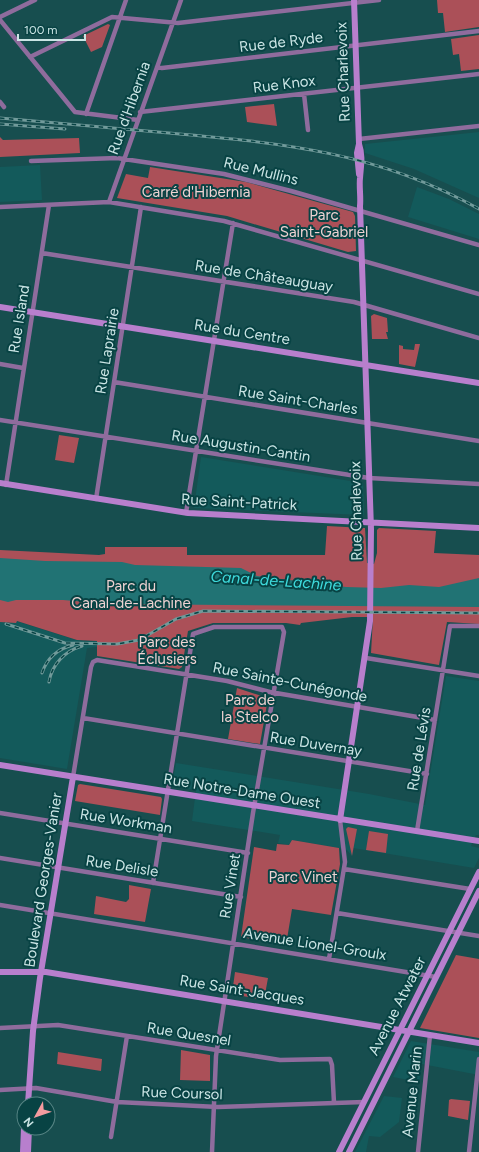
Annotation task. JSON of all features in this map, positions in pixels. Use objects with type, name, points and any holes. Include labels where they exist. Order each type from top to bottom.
[{"type":"main road","name":"Rue Charlevoix","points":[[340,820],[348,761],[366,658],[370,607],[368,424],[360,178],[357,167],[359,141],[354,1]]},
{"type":"main road","name":"Rue du Centre","points":[[0,307],[479,383]]},
{"type":"main road","name":"Rue Saint-Patrick","points":[[3,484],[186,513],[479,528]]},
{"type":"main road","name":"Rue Notre-Dame Ouest","points":[[0,765],[479,841]]},
{"type":"main road","name":"Boulevard Georges-Vanier","points":[[28,1096],[34,1026],[41,971],[73,777]]},
{"type":"main road","name":"Avenue Atwater","points":[[339,1152],[479,872]]},
{"type":"main road","name":"Avenue Atwater","points":[[349,1152],[479,891]]},
{"type":"main road","name":"Rue Saint-Jacques","points":[[0,972],[41,971],[479,1043]]},
{"type":"main road","points":[[22,1152],[23,1136]]},
{"type":"main road","points":[[28,1152],[29,1136]]},
{"type":"street","points":[[0,17],[35,0]]},
{"type":"street","points":[[86,114],[126,0]]},
{"type":"street","name":"Rue d'Hibernia","points":[[109,202],[181,0]]},
{"type":"street","points":[[30,57],[108,18],[120,17],[173,23],[354,1],[379,0]]},
{"type":"street","points":[[0,20],[73,110],[79,114],[138,120]]},
{"type":"street","name":"Rue de Ryde","points":[[157,67],[162,68],[479,31]]},
{"type":"street","name":"Rue Knox","points":[[140,112],[479,74]]},
{"type":"street","points":[[304,94],[308,130]]},
{"type":"street","points":[[0,102],[4,107]]},
{"type":"street","points":[[359,141],[479,126]]},
{"type":"street","name":"Rue Mullins","points":[[31,161],[124,158],[235,176],[479,245]]},
{"type":"street","points":[[0,207],[109,202],[233,223],[479,294]]},
{"type":"street","name":"Rue Island","points":[[3,484],[16,422],[49,205]]},
{"type":"street","name":"Rue Laprairie","points":[[96,499],[142,207]]},
{"type":"street","points":[[186,513],[233,223]]},
{"type":"street","name":"Rue de Châteauguay","points":[[42,253],[349,301],[479,338]]},
{"type":"street","points":[[0,364],[23,368]]},
{"type":"street","name":"Rue Saint-Charles","points":[[114,382],[479,441]]},
{"type":"street","name":"Rue Augustin-Cantin","points":[[0,420],[369,478],[479,484]]},
{"type":"street","name":"Rue Vinet","points":[[186,674],[193,633],[214,627],[281,626],[284,630],[217,1050],[212,1152]]},
{"type":"street","name":"Rue de Lévis","points":[[417,832],[450,626],[479,626]]},
{"type":"street","points":[[366,658],[479,676]]},
{"type":"street","name":"Rue Sainte-Cunégonde","points":[[94,661],[101,660],[186,674],[230,682],[274,693],[435,720]]},
{"type":"street","name":"Boulevard Georges-Vanier","points":[[73,777],[91,667],[94,661]]},
{"type":"street","points":[[153,883],[186,674]]},
{"type":"street","name":"Rue Duvernay","points":[[83,718],[427,774]]},
{"type":"street","name":"Rue Workman","points":[[0,813],[248,853]]},
{"type":"street","name":"Rue Charlevoix","points":[[329,959],[344,869],[345,855],[340,820]]},
{"type":"street","name":"Rue Delisle","points":[[0,858],[241,897]]},
{"type":"street","points":[[344,869],[470,889]]},
{"type":"street","name":"Avenue Lionel-Groulx","points":[[0,905],[436,977]]},
{"type":"street","points":[[337,913],[479,936]]},
{"type":"street","name":"Rue Quesnel","points":[[0,1028],[58,1025],[282,1061],[330,1059],[332,1062],[334,1103]]},
{"type":"street","name":"Avenue Marin","points":[[418,1152],[430,1035]]},
{"type":"street","points":[[111,1137],[127,1036]]},
{"type":"street","points":[[469,1152],[479,1059]]},
{"type":"street","name":"Rue Coursol","points":[[0,1090],[29,1088],[117,1102],[214,1107],[364,1102]]},
{"type":"shaded area","points":[[479,132],[479,198],[414,169],[365,153],[365,144]]},
{"type":"shaded area","points":[[40,165],[42,200],[0,202],[0,167]]},
{"type":"shaded area","points":[[417,187],[449,199],[479,214],[479,239],[408,217]]},
{"type":"shaded area","points":[[201,457],[363,483],[364,515],[194,508]]},
{"type":"shaded area","points":[[16,621],[76,640],[97,641],[97,647],[87,648],[67,769],[0,758],[0,622]]},
{"type":"shaded area","points":[[446,676],[479,681],[479,835],[476,835],[471,846],[479,848],[479,858],[474,868],[353,848],[352,856],[347,850],[339,848],[292,840],[289,845],[278,843],[280,835],[192,821],[196,790],[172,786],[176,763],[369,794],[425,805]]},
{"type":"shaded area","points":[[411,1041],[479,1052],[479,1075],[422,1064],[419,1082],[393,1077]]},
{"type":"shaded area","points":[[384,1096],[402,1098],[399,1122],[380,1137],[369,1136],[366,1152],[355,1152]]},
{"type":"green space","points":[[437,0],[479,0],[479,27],[445,32],[443,13],[438,13]]},
{"type":"green space","points":[[108,24],[110,25],[102,47],[91,52],[83,36]]},
{"type":"green space","points":[[479,35],[479,69],[461,71],[459,54],[453,55],[451,39]]},
{"type":"green space","points":[[274,104],[277,126],[247,122],[245,107]]},
{"type":"green space","points":[[0,137],[3,140],[79,138],[80,153],[0,157]]},
{"type":"green space","points":[[150,167],[246,182],[353,212],[355,216],[356,251],[348,252],[227,216],[117,198],[126,174],[148,178]]},
{"type":"green space","points":[[374,314],[387,318],[388,332],[386,332],[388,339],[372,339],[371,316]]},
{"type":"green space","points":[[415,344],[420,344],[415,367],[399,364],[399,345],[403,346],[403,349],[414,350]]},
{"type":"green space","points":[[59,435],[79,438],[74,463],[55,460]]},
{"type":"green space","name":"Parc du Canal-de-Lachine","points":[[327,526],[365,528],[367,563],[374,564],[377,553],[377,530],[379,528],[436,531],[434,553],[479,555],[479,624],[447,622],[439,665],[371,653],[373,617],[352,617],[301,623],[300,625],[286,623],[213,623],[188,631],[182,667],[179,669],[97,656],[97,641],[77,640],[17,621],[16,623],[0,622],[0,550],[99,555],[105,554],[105,547],[187,547],[187,555],[325,555]]},
{"type":"green space","name":"Parc de la Stelco","points":[[237,688],[268,698],[260,744],[228,739]]},
{"type":"green space","points":[[80,784],[161,797],[160,815],[75,801],[78,785]]},
{"type":"green space","points":[[348,827],[357,829],[352,856],[346,829]]},
{"type":"green space","points":[[369,831],[388,834],[386,853],[366,850]]},
{"type":"green space","name":"Parc Vinet","points":[[292,840],[339,848],[340,864],[331,915],[292,909],[286,945],[241,937],[254,847],[276,851],[277,844],[289,845]]},
{"type":"green space","points":[[129,885],[151,889],[145,922],[94,914],[96,896],[126,902],[129,899]]},
{"type":"green space","points":[[456,955],[479,959],[479,1038],[420,1028]]},
{"type":"green space","points":[[235,972],[268,978],[264,1000],[232,994]]},
{"type":"green space","points":[[181,1050],[210,1055],[210,1081],[180,1080]]},
{"type":"green space","points":[[58,1052],[102,1059],[101,1071],[57,1064]]},
{"type":"green space","points":[[449,1100],[470,1101],[468,1120],[448,1116]]},
{"type":"water","name":"Canal-de-Lachine","points":[[0,558],[45,561],[122,562],[135,565],[241,568],[257,576],[346,587],[381,588],[409,585],[439,587],[479,578],[479,607],[110,604],[63,600],[16,600],[8,602],[0,600]]},
{"type":"railway","points":[[0,118],[251,141],[328,153],[404,174],[479,209]]},
{"type":"railway","points":[[0,124],[65,129]]},
{"type":"railway","points":[[6,624],[65,643],[117,644],[139,640],[176,619],[203,611],[479,613]]},
{"type":"railway","points":[[42,673],[53,655],[62,649],[73,645]]},
{"type":"railway","points":[[49,682],[53,669],[60,659],[70,651],[82,646]]},
{"type":"park label","name":"Carré d'Hibernia","points":[[196,192]]},
{"type":"park label","name":"Parc Saint-Gabriel","points":[[324,224]]},
{"type":"park label","name":"Parc des Éclusiers","points":[[167,650]]}]
